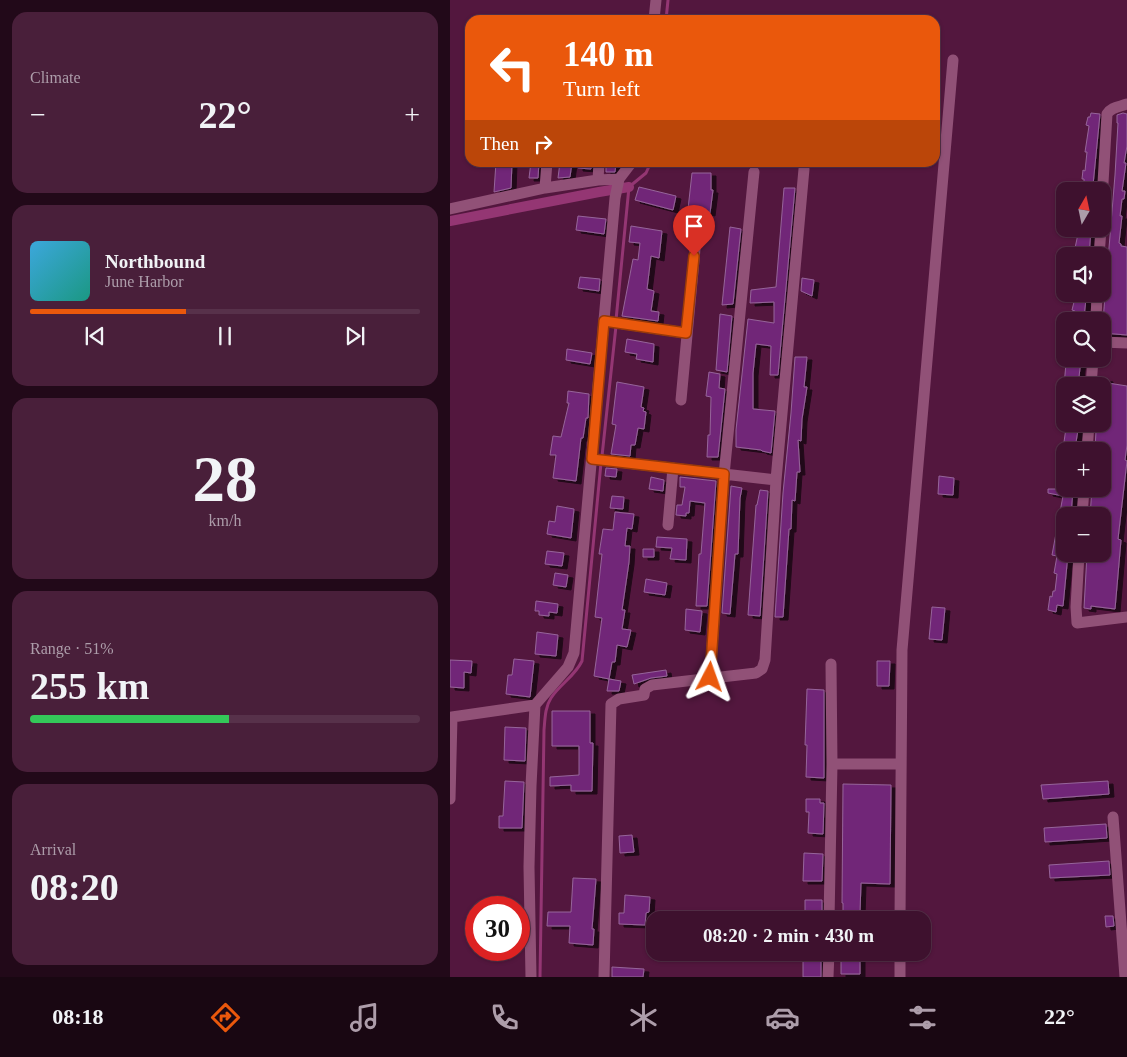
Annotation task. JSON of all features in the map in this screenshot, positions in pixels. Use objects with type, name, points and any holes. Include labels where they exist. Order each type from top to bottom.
[{"type":"street","points":[[654,15],[656,0]]},
{"type":"street","points":[[900,911],[902,650],[953,60]]},
{"type":"street","points":[[1103,182],[1107,114],[1110,110],[1127,104]]},
{"type":"street","points":[[545,188],[547,167]]},
{"type":"street","points":[[598,180],[599,167]]},
{"type":"street","points":[[531,977],[530,858],[536,705],[568,667],[574,653],[599,459],[610,322],[615,198],[618,182],[628,167]]},
{"type":"street","points":[[604,977],[611,704],[619,699],[644,696],[646,689],[652,685],[756,673],[762,669],[765,660],[776,480],[804,169]]},
{"type":"street","points":[[710,677],[724,474],[754,172]]},
{"type":"street","points":[[450,210],[545,188],[598,180],[618,182]]},
{"type":"street","points":[[681,400],[698,217]]},
{"type":"street","points":[[610,322],[686,333]]},
{"type":"street","points":[[1111,342],[1127,343]]},
{"type":"street","points":[[599,459],[776,480]]},
{"type":"street","points":[[668,525],[674,468]]},
{"type":"street","points":[[1079,562],[1077,623],[1127,617],[1127,607]]},
{"type":"street","points":[[829,911],[832,764],[831,664]]},
{"type":"street","points":[[450,799],[451,717],[536,705]]},
{"type":"street","points":[[832,764],[901,764]]},
{"type":"street","points":[[1113,817],[1124,977]]},
{"type":"street","points":[[828,961],[828,977]]},
{"type":"street","points":[[900,961],[900,977]]},
{"type":"building","points":[[1091,113],[1100,114],[1093,182],[1084,182],[1084,179],[1082,179],[1083,170],[1085,171],[1087,152],[1085,152],[1089,126],[1086,125],[1088,117],[1090,117]]},
{"type":"building","points":[[1127,114],[1127,146],[1124,163],[1126,163],[1122,191],[1125,191],[1120,216],[1122,216],[1119,243],[1121,246],[1127,247],[1127,335],[1111,334],[1111,312],[1104,312],[1105,302],[1111,302],[1111,247],[1109,247],[1115,175],[1117,115]]},
{"type":"building","points":[[496,167],[512,167],[511,188],[494,192]]},
{"type":"building","points":[[530,167],[539,167],[538,178],[529,178]]},
{"type":"building","points":[[559,167],[571,167],[570,177],[558,178]]},
{"type":"building","points":[[591,167],[591,169],[578,168]]},
{"type":"building","points":[[606,167],[616,167],[615,172],[606,172]]},
{"type":"building","points":[[692,173],[711,173],[711,190],[713,190],[710,213],[688,209]]},
{"type":"building","points":[[639,187],[676,196],[673,210],[635,200]]},
{"type":"building","points":[[784,188],[795,188],[778,375],[770,375],[771,346],[756,344],[753,373],[753,409],[775,411],[771,453],[736,447],[736,430],[748,319],[774,323],[774,302],[750,303],[751,290],[776,287]]},
{"type":"building","points":[[578,216],[606,219],[604,234],[576,230]]},
{"type":"building","points":[[631,226],[662,231],[659,258],[651,256],[647,289],[654,291],[651,311],[659,312],[658,321],[622,316],[633,259],[638,260],[640,243],[629,242]]},
{"type":"building","points":[[730,227],[741,229],[733,304],[722,305]]},
{"type":"building","points":[[1077,238],[1090,238],[1090,247],[1075,247]]},
{"type":"building","points":[[580,277],[600,279],[599,291],[578,288]]},
{"type":"building","points":[[802,278],[814,280],[812,296],[801,291]]},
{"type":"building","points":[[1074,302],[1086,302],[1085,312],[1075,312],[1072,310]]},
{"type":"building","points":[[720,314],[732,316],[727,372],[716,370]]},
{"type":"building","points":[[627,339],[654,344],[653,362],[636,359],[637,354],[625,352]]},
{"type":"building","points":[[567,349],[592,353],[590,364],[566,360]]},
{"type":"building","points":[[795,357],[807,357],[804,387],[807,387],[801,441],[798,440],[800,472],[797,472],[795,501],[792,500],[783,617],[775,617],[783,493]]},
{"type":"building","points":[[1066,367],[1080,367],[1079,377],[1065,377]]},
{"type":"building","points":[[709,372],[720,374],[719,388],[725,389],[718,457],[707,457],[708,435],[710,435],[711,397],[706,396]]},
{"type":"building","points":[[617,382],[644,387],[641,407],[646,412],[644,429],[638,428],[635,445],[631,445],[630,456],[611,454],[616,425],[612,424]]},
{"type":"building","points":[[1111,383],[1127,386],[1127,445],[1125,460],[1127,461],[1118,539],[1121,540],[1115,609],[1091,606],[1091,609],[1084,608],[1087,562],[1111,562],[1111,507],[1091,507],[1091,497],[1111,497],[1111,442],[1095,442],[1096,432],[1111,432]]},
{"type":"building","points":[[568,391],[589,394],[588,418],[586,418],[583,438],[581,438],[576,481],[553,478],[556,455],[550,455],[553,436],[561,437],[569,403],[567,403]]},
{"type":"building","points":[[1065,432],[1078,432],[1076,442],[1064,442]]},
{"type":"building","points":[[606,468],[617,469],[616,477],[605,476]]},
{"type":"building","points":[[939,476],[954,478],[953,495],[938,494]]},
{"type":"building","points":[[651,477],[664,480],[663,491],[649,489]]},
{"type":"building","points":[[680,477],[716,481],[707,606],[696,606],[699,554],[701,554],[705,503],[690,501],[689,513],[686,513],[686,516],[676,515],[677,505],[682,505],[685,487],[680,487]]},
{"type":"building","points":[[731,486],[742,488],[738,554],[735,554],[730,614],[722,613]]},
{"type":"building","points":[[1048,489],[1056,489],[1056,495],[1048,493]]},
{"type":"building","points":[[760,490],[768,491],[760,616],[748,615],[756,505]]},
{"type":"building","points":[[612,496],[624,497],[623,509],[610,508]]},
{"type":"building","points":[[1063,497],[1072,497],[1072,507],[1061,507]]},
{"type":"building","points":[[557,506],[574,509],[571,538],[547,534],[549,521],[555,522]]},
{"type":"building","points":[[615,512],[634,514],[632,529],[627,528],[625,546],[630,546],[622,610],[625,610],[622,629],[631,630],[627,647],[617,645],[615,662],[612,662],[609,679],[594,676],[602,618],[595,617],[602,554],[599,554],[603,529],[613,530]]},
{"type":"building","points":[[1056,534],[1056,556],[1052,555]]},
{"type":"building","points":[[657,537],[687,539],[686,560],[670,559],[672,548],[656,547]]},
{"type":"building","points":[[643,549],[654,549],[654,557],[643,557]]},
{"type":"building","points":[[547,551],[564,553],[562,566],[545,564]]},
{"type":"building","points":[[1056,562],[1067,562],[1063,606],[1057,605],[1056,612],[1048,610],[1050,596],[1052,597],[1053,591],[1055,591],[1057,574],[1054,573]]},
{"type":"building","points":[[555,573],[568,575],[566,587],[553,585]]},
{"type":"building","points":[[646,579],[667,583],[665,595],[644,592]]},
{"type":"building","points":[[536,601],[558,604],[557,613],[549,612],[549,616],[539,615],[539,611],[535,611]]},
{"type":"building","points":[[932,607],[945,608],[942,640],[929,639]]},
{"type":"building","points":[[686,609],[702,611],[700,632],[685,630]]},
{"type":"building","points":[[537,632],[558,635],[556,656],[535,654]]},
{"type":"building","points":[[514,659],[534,661],[530,697],[506,694],[508,675],[512,675]]},
{"type":"building","points":[[450,660],[472,661],[471,673],[464,672],[464,688],[450,687]]},
{"type":"building","points":[[877,661],[890,661],[889,686],[877,686]]},
{"type":"building","points":[[666,670],[667,676],[651,678],[634,684],[632,675]]},
{"type":"building","points":[[609,679],[621,681],[619,691],[607,691]]},
{"type":"building","points":[[807,689],[824,690],[824,778],[806,777]]},
{"type":"building","points":[[552,711],[590,711],[590,743],[593,743],[592,791],[571,791],[571,785],[550,786],[550,777],[579,775],[579,746],[552,746]]},
{"type":"building","points":[[505,727],[526,728],[525,761],[504,760]]},
{"type":"building","points":[[505,781],[524,782],[522,828],[499,828],[499,816],[503,816]]},
{"type":"building","points":[[1108,781],[1109,794],[1043,799],[1041,785]]},
{"type":"building","points":[[843,784],[891,785],[890,884],[861,883],[860,911],[843,911]]},
{"type":"building","points":[[806,799],[820,799],[820,803],[824,803],[823,834],[808,833],[809,812],[806,812]]},
{"type":"building","points":[[1106,824],[1107,838],[1045,842],[1044,828]]},
{"type":"building","points":[[632,835],[634,852],[620,853],[619,836]]},
{"type":"building","points":[[804,853],[823,854],[822,881],[803,881]]},
{"type":"building","points":[[1109,861],[1110,875],[1050,878],[1049,865]]},
{"type":"building","points":[[573,878],[596,879],[592,929],[594,929],[593,945],[569,943],[570,926],[547,926],[548,912],[571,912]]},
{"type":"building","points":[[625,895],[650,897],[649,911],[646,911],[645,925],[619,924],[619,913],[624,913]]},
{"type":"building","points":[[805,900],[822,900],[822,911],[805,911]]},
{"type":"building","points":[[1105,916],[1113,916],[1114,926],[1106,927]]},
{"type":"building","points":[[803,961],[821,961],[821,977],[803,977]]},
{"type":"building","points":[[841,961],[860,961],[860,974],[841,974]]},
{"type":"building","points":[[612,967],[644,969],[643,977],[612,977]]},
{"type":"waterway","points":[[666,15],[668,0]]},
{"type":"waterway","points":[[616,320],[629,187],[646,173],[649,167]]},
{"type":"waterway","points":[[450,221],[629,187]]},
{"type":"waterway","points":[[602,456],[616,326]]},
{"type":"waterway","points":[[540,977],[545,717],[551,698],[582,661],[601,463]]},
{"type":"route","points":[[694,256],[686,333],[604,321],[592,459],[724,474],[710,677]]}]
